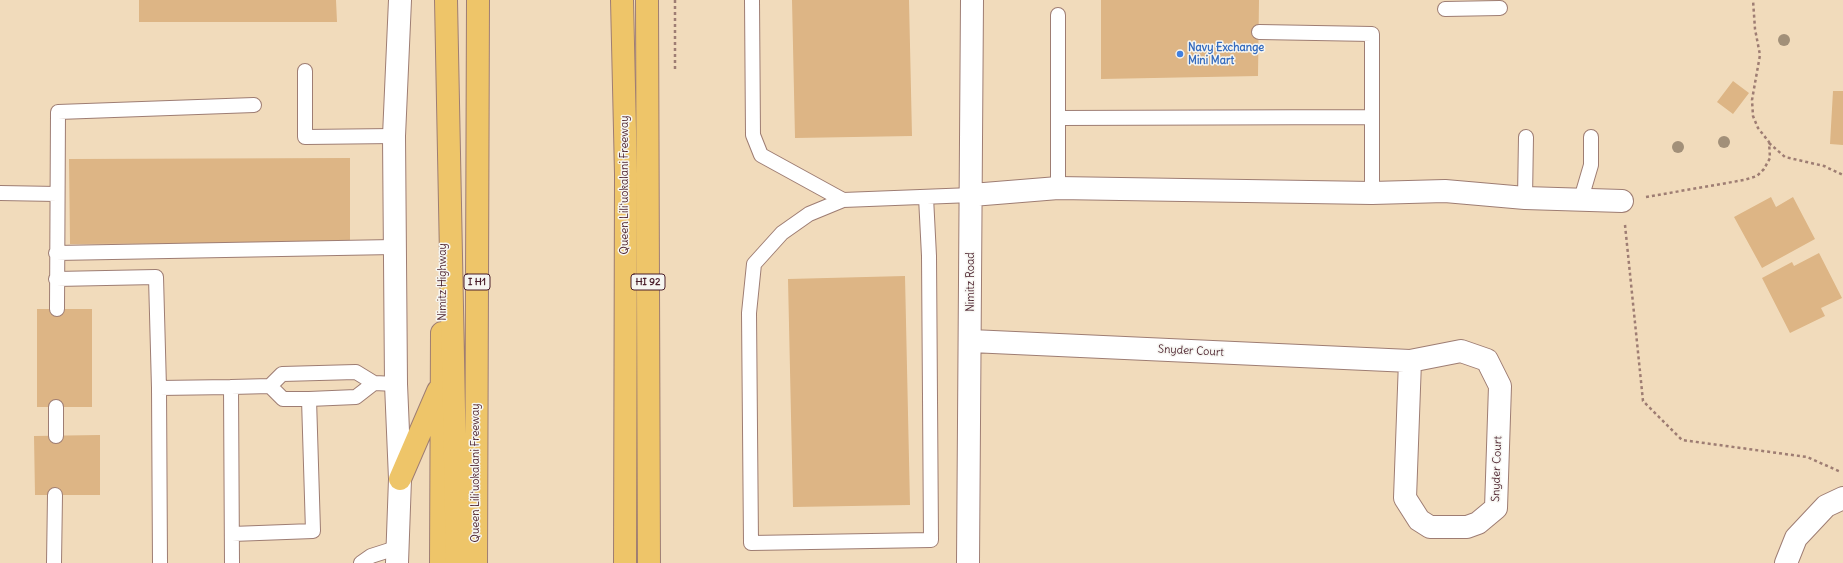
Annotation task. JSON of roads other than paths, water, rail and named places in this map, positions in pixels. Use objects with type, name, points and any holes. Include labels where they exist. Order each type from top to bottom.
[{"type":"main road","name":"Nimitz Highway","points":[[441,563],[445,0]]},
{"type":"main road","points":[[445,0],[457,563]]},
{"type":"main road","name":"Queen Liliʻuokalani Freeway","points":[[476,563],[478,0]]},
{"type":"main road","name":"Queen Liliʻuokalani Freeway","points":[[622,0],[626,174],[625,563]]},
{"type":"main road","points":[[626,174],[638,0]]},
{"type":"main road","name":"HI 92","points":[[647,0],[649,563]]},
{"type":"main road","points":[[400,479],[442,381]]},
{"type":"street","points":[[396,555],[400,479],[396,384],[394,136],[400,0]]},
{"type":"street","name":"Nimitz Road","points":[[968,563],[971,341],[972,0]]},
{"type":"street","points":[[972,195],[1058,188],[1372,192],[1445,191],[1525,198],[1622,201]]},
{"type":"street","name":"Snyder Court","points":[[971,341],[1410,361],[1461,351],[1487,360],[1500,386],[1496,508],[1478,523],[1467,527],[1430,527],[1420,520],[1405,498],[1410,361]]},
{"type":"street","points":[[1786,563],[1796,538],[1826,506],[1843,498]]},
{"type":"lane","points":[[752,0],[753,135],[762,155],[843,200]]},
{"type":"lane","points":[[1445,9],[1500,8]]},
{"type":"lane","points":[[1058,15],[1058,188]]},
{"type":"lane","points":[[1258,32],[1372,34],[1372,192]]},
{"type":"lane","points":[[305,71],[305,137],[394,136]]},
{"type":"lane","points":[[57,310],[56,253],[58,112],[254,105]]},
{"type":"lane","points":[[1058,118],[1372,117]]},
{"type":"lane","points":[[1525,198],[1526,137]]},
{"type":"lane","points":[[1581,199],[1591,165],[1591,137]]},
{"type":"lane","points":[[0,193],[57,194]]},
{"type":"lane","points":[[926,197],[929,256],[931,540],[751,544],[748,313],[754,264],[782,233],[809,214],[843,200],[972,195]]},
{"type":"lane","points":[[56,253],[394,247]]},
{"type":"lane","points":[[56,279],[156,277],[159,388],[160,563]]},
{"type":"lane","points":[[159,388],[270,386],[282,374],[356,372],[374,383],[396,384]]},
{"type":"lane","points":[[270,386],[283,399],[309,399],[356,397],[374,383]]},
{"type":"lane","points":[[231,387],[232,563]]},
{"type":"lane","points":[[232,534],[313,532],[309,399]]},
{"type":"lane","points":[[56,407],[56,436]]},
{"type":"lane","points":[[54,563],[55,495]]},
{"type":"lane","points":[[361,563],[371,556],[396,555]]},
{"type":"place","name":"Navy Exchange Mini Mart","points":[[1180,54]]}]
